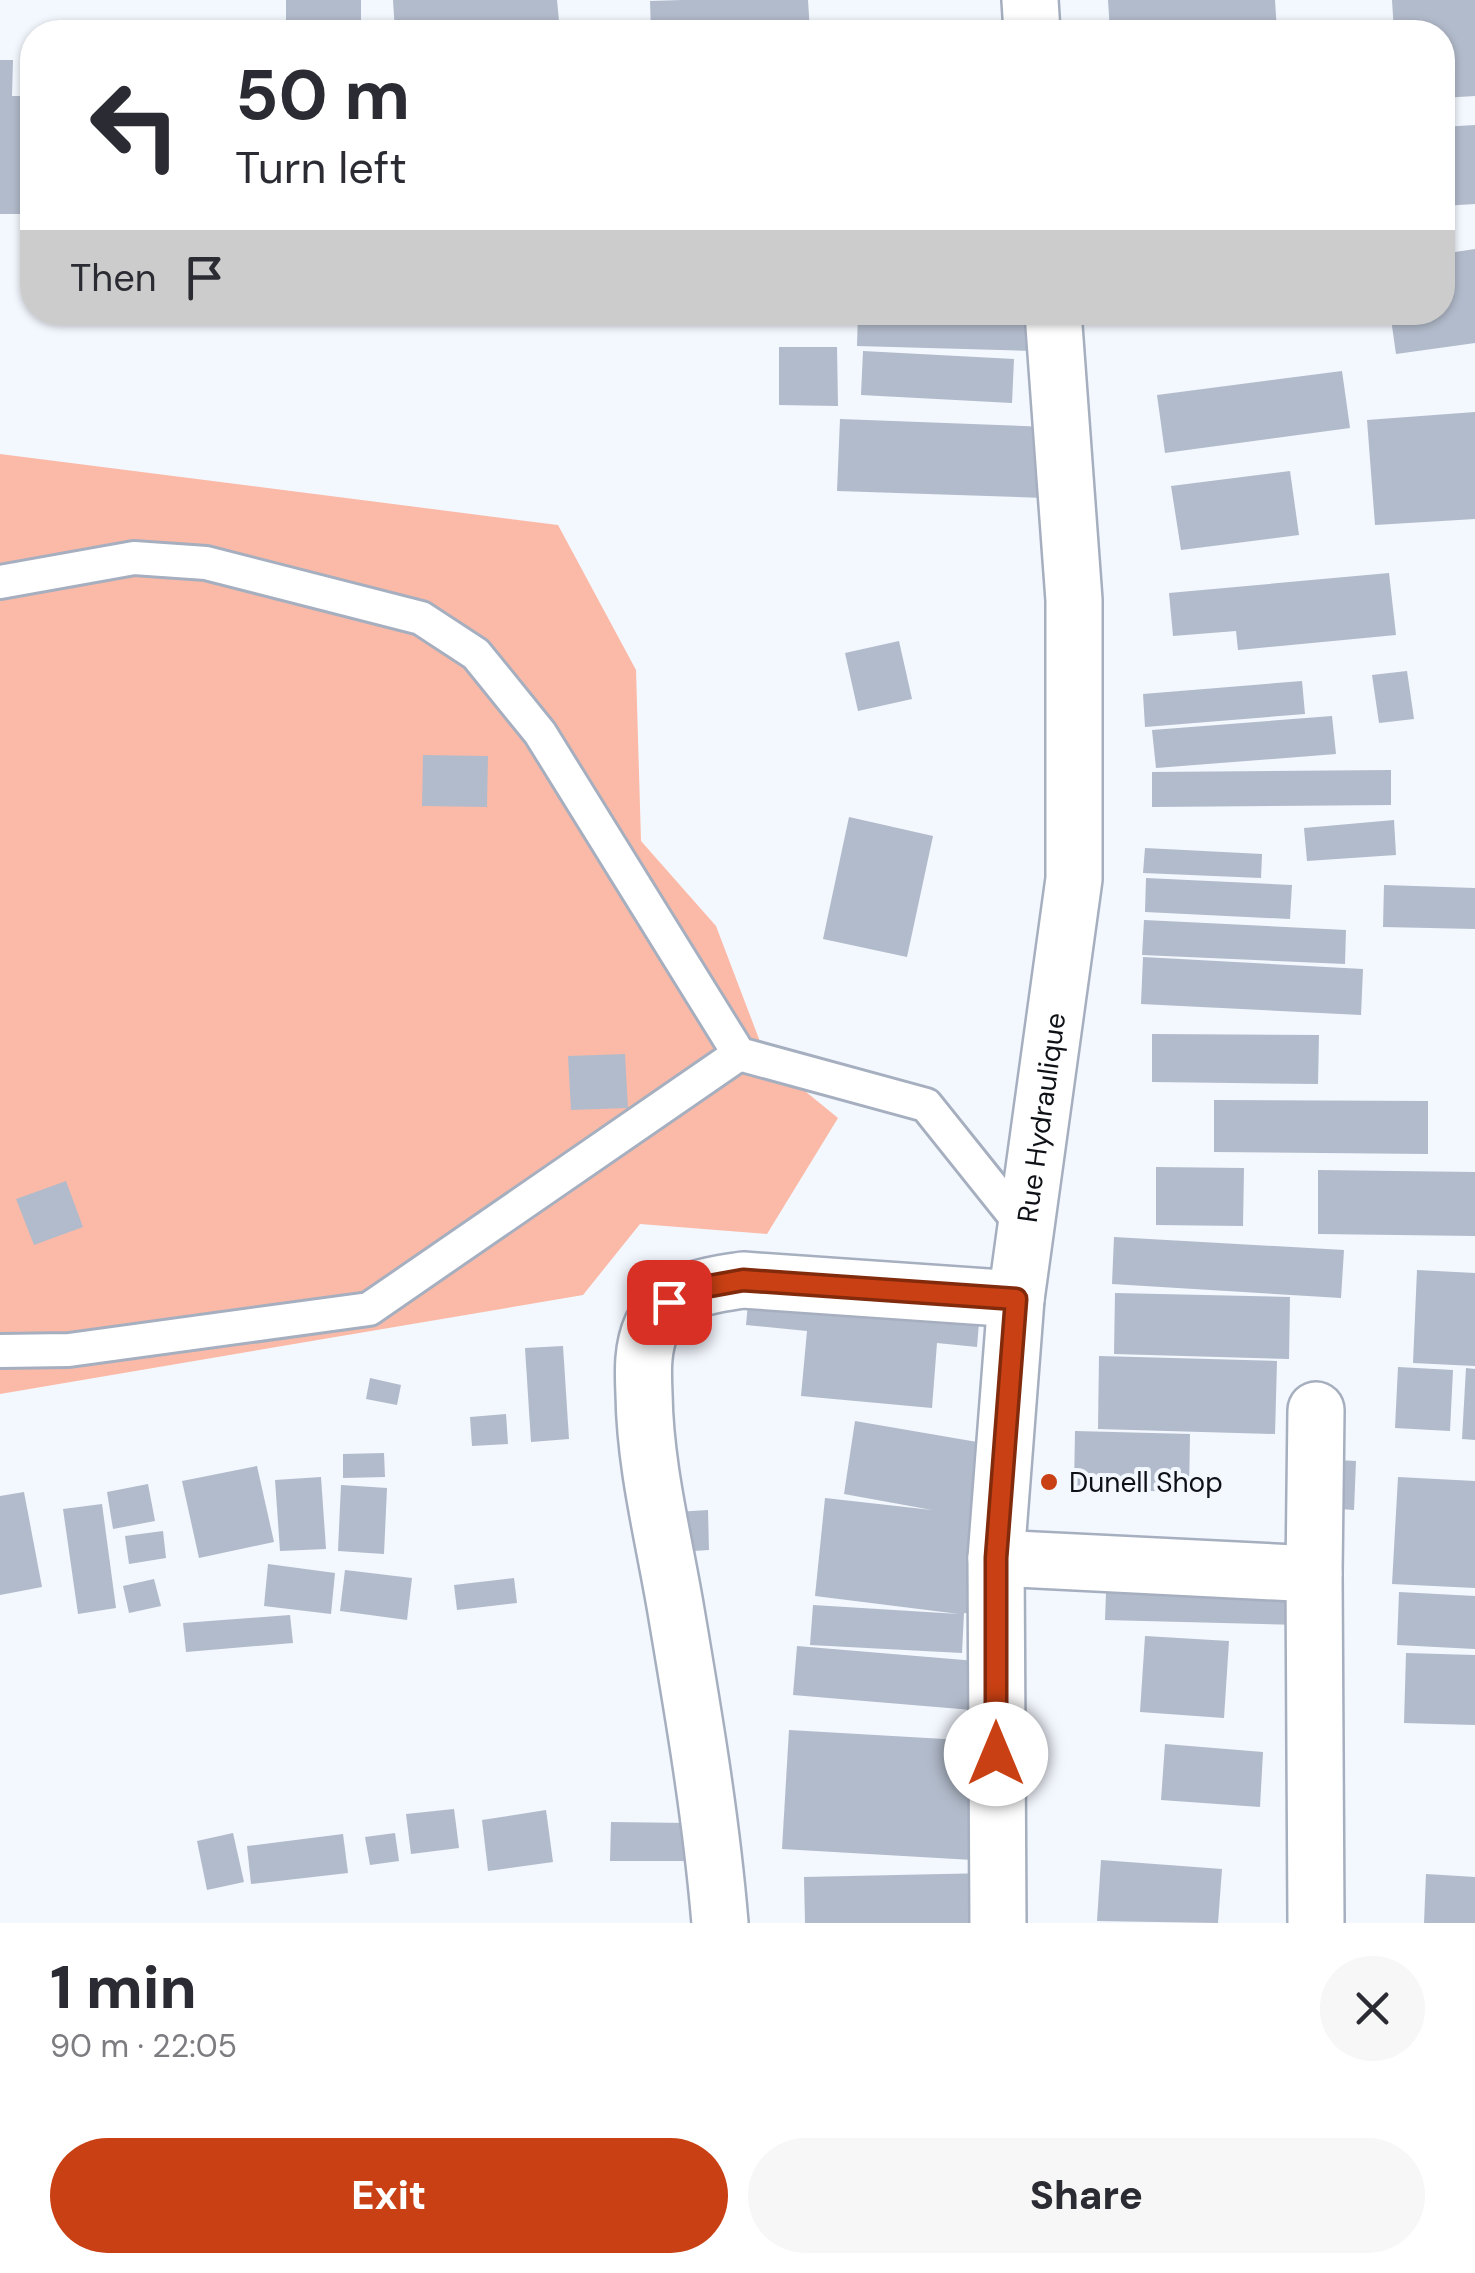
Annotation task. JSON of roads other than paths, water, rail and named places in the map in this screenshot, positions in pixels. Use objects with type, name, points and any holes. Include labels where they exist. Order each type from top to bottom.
[{"type":"street","name":"Rue Hydraulique","points":[[998,1923],[996,1558],[1016,1299],[1074,879],[1074,600],[1054,325]]},
{"type":"street","points":[[720,1923],[713,1844],[651,1482],[643,1356],[652,1326],[669,1302],[699,1288],[743,1280],[1016,1299]]},
{"type":"street","points":[[1316,1410],[1316,1923]]},
{"type":"street","points":[[996,1558],[1314,1574]]},
{"type":"lane","points":[[0,582],[134,558],[206,563],[421,618],[476,654],[540,733],[739,1054],[926,1105],[1026,1230]]},
{"type":"lane","points":[[0,1351],[69,1350],[369,1309],[739,1054]]},
{"type":"place","name":"Dunell Shop","points":[[1049,1482]]}]
